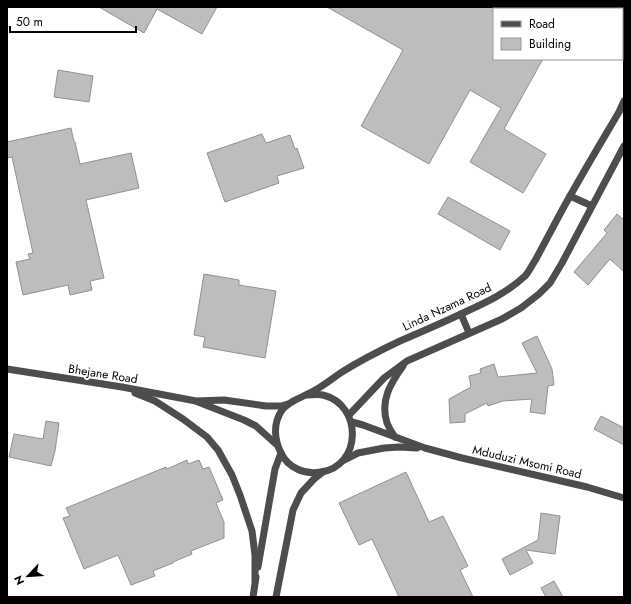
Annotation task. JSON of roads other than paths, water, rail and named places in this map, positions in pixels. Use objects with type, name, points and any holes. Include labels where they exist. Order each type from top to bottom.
[{"type":"street","name":"Linda Nzama Road","points":[[306,395],[352,366],[399,342],[492,299],[527,274],[624,101]]},
{"type":"street","points":[[350,419],[384,378],[407,361],[508,315],[521,308],[539,294],[550,283],[562,263],[624,146]]},
{"type":"street","points":[[570,196],[592,206]]},
{"type":"street","points":[[461,314],[469,334]]},
{"type":"street","points":[[395,437],[388,424],[384,410],[385,399],[388,389],[407,361]]},
{"type":"street","name":"Bhejane Road","points":[[7,369],[122,387],[196,401],[256,426],[279,449]]},
{"type":"street","points":[[122,387],[164,406],[207,437],[218,450],[232,475],[252,531],[255,581]]},
{"type":"street","points":[[276,597],[293,510],[301,493],[314,479],[342,461],[348,454],[353,439],[350,419],[344,408],[331,398],[323,395],[306,395],[297,398],[288,404],[282,411],[278,418],[275,436],[279,449],[286,461],[292,466],[307,472],[323,472]]},
{"type":"street","name":"Bhejane Road","points":[[196,401],[224,400],[270,406],[281,406],[288,404]]},
{"type":"street","name":"Mduduzi Msomi Road","points":[[350,419],[425,448],[586,487],[624,498]]},
{"type":"street","name":"Mduduzi Msomi Road","points":[[342,461],[358,453],[384,448],[425,448]]},
{"type":"street","points":[[253,597],[274,469],[279,449]]}]
